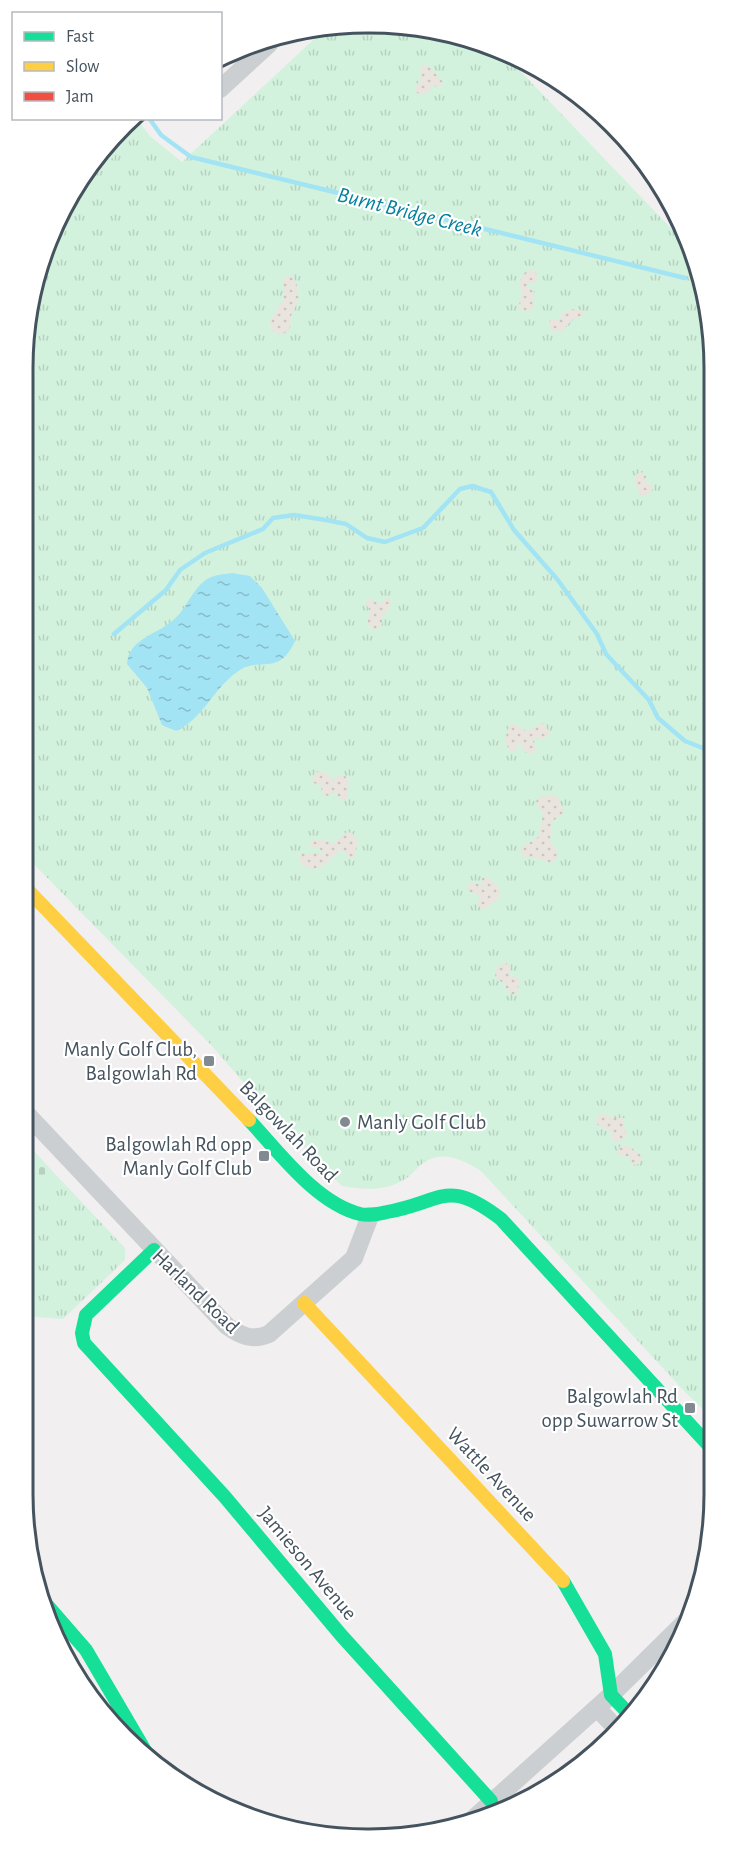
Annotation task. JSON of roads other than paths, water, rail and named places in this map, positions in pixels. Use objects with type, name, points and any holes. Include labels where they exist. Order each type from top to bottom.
[{"type":"street","points":[[222,86],[261,51]]},
{"type":"street","name":"Balgowlah Road","points":[[33,895],[316,1191],[334,1204],[370,1216]]},
{"type":"street","name":"Harland Road","points":[[33,1121],[228,1326],[245,1337],[261,1338],[269,1334],[354,1258],[370,1216]]},
{"type":"street","points":[[370,1216],[442,1193],[460,1194],[486,1206],[501,1219],[704,1440]]},
{"type":"street","name":"Jamieson Avenue","points":[[154,1250],[86,1315],[82,1334],[91,1353],[225,1497],[341,1635],[490,1801]]},
{"type":"street","name":"Wattle Avenue","points":[[304,1303],[561,1578],[599,1640],[605,1654],[611,1695]]},
{"type":"street","points":[[57,1616],[86,1650],[137,1736]]},
{"type":"street","points":[[482,1809],[597,1708],[672,1634]]},
{"type":"street","points":[[611,1695],[625,1710]]},
{"type":"street","points":[[597,1708],[612,1724]]},
{"type":"water","points":[[232,573],[250,576],[262,588],[295,641],[289,652],[275,663],[253,665],[237,672],[194,719],[176,731],[162,725],[147,688],[127,664],[129,656],[137,643],[165,626],[182,611],[203,582],[214,576]]},
{"type":"waterway","name":"Burnt Bridge Creek","points":[[150,120],[161,135],[191,157],[685,278]]},
{"type":"waterway","points":[[114,634],[166,590],[180,570],[205,553],[263,529],[273,518],[294,515],[346,524],[367,538],[385,542],[423,528],[460,489],[472,486],[491,492],[514,530],[557,579],[597,634],[606,654],[649,700],[658,718],[685,741],[704,748]]},
{"type":"place","name":"Manly Golf Club, Balgowlah Rd","points":[[209,1061]]},
{"type":"place","name":"Manly Golf Club","points":[[345,1122]]},
{"type":"place","name":"Balgowlah Rd opp Manly Golf Club","points":[[264,1156]]},
{"type":"place","name":"Balgowlah Rd opp Suwarrow St","points":[[690,1408]]}]
